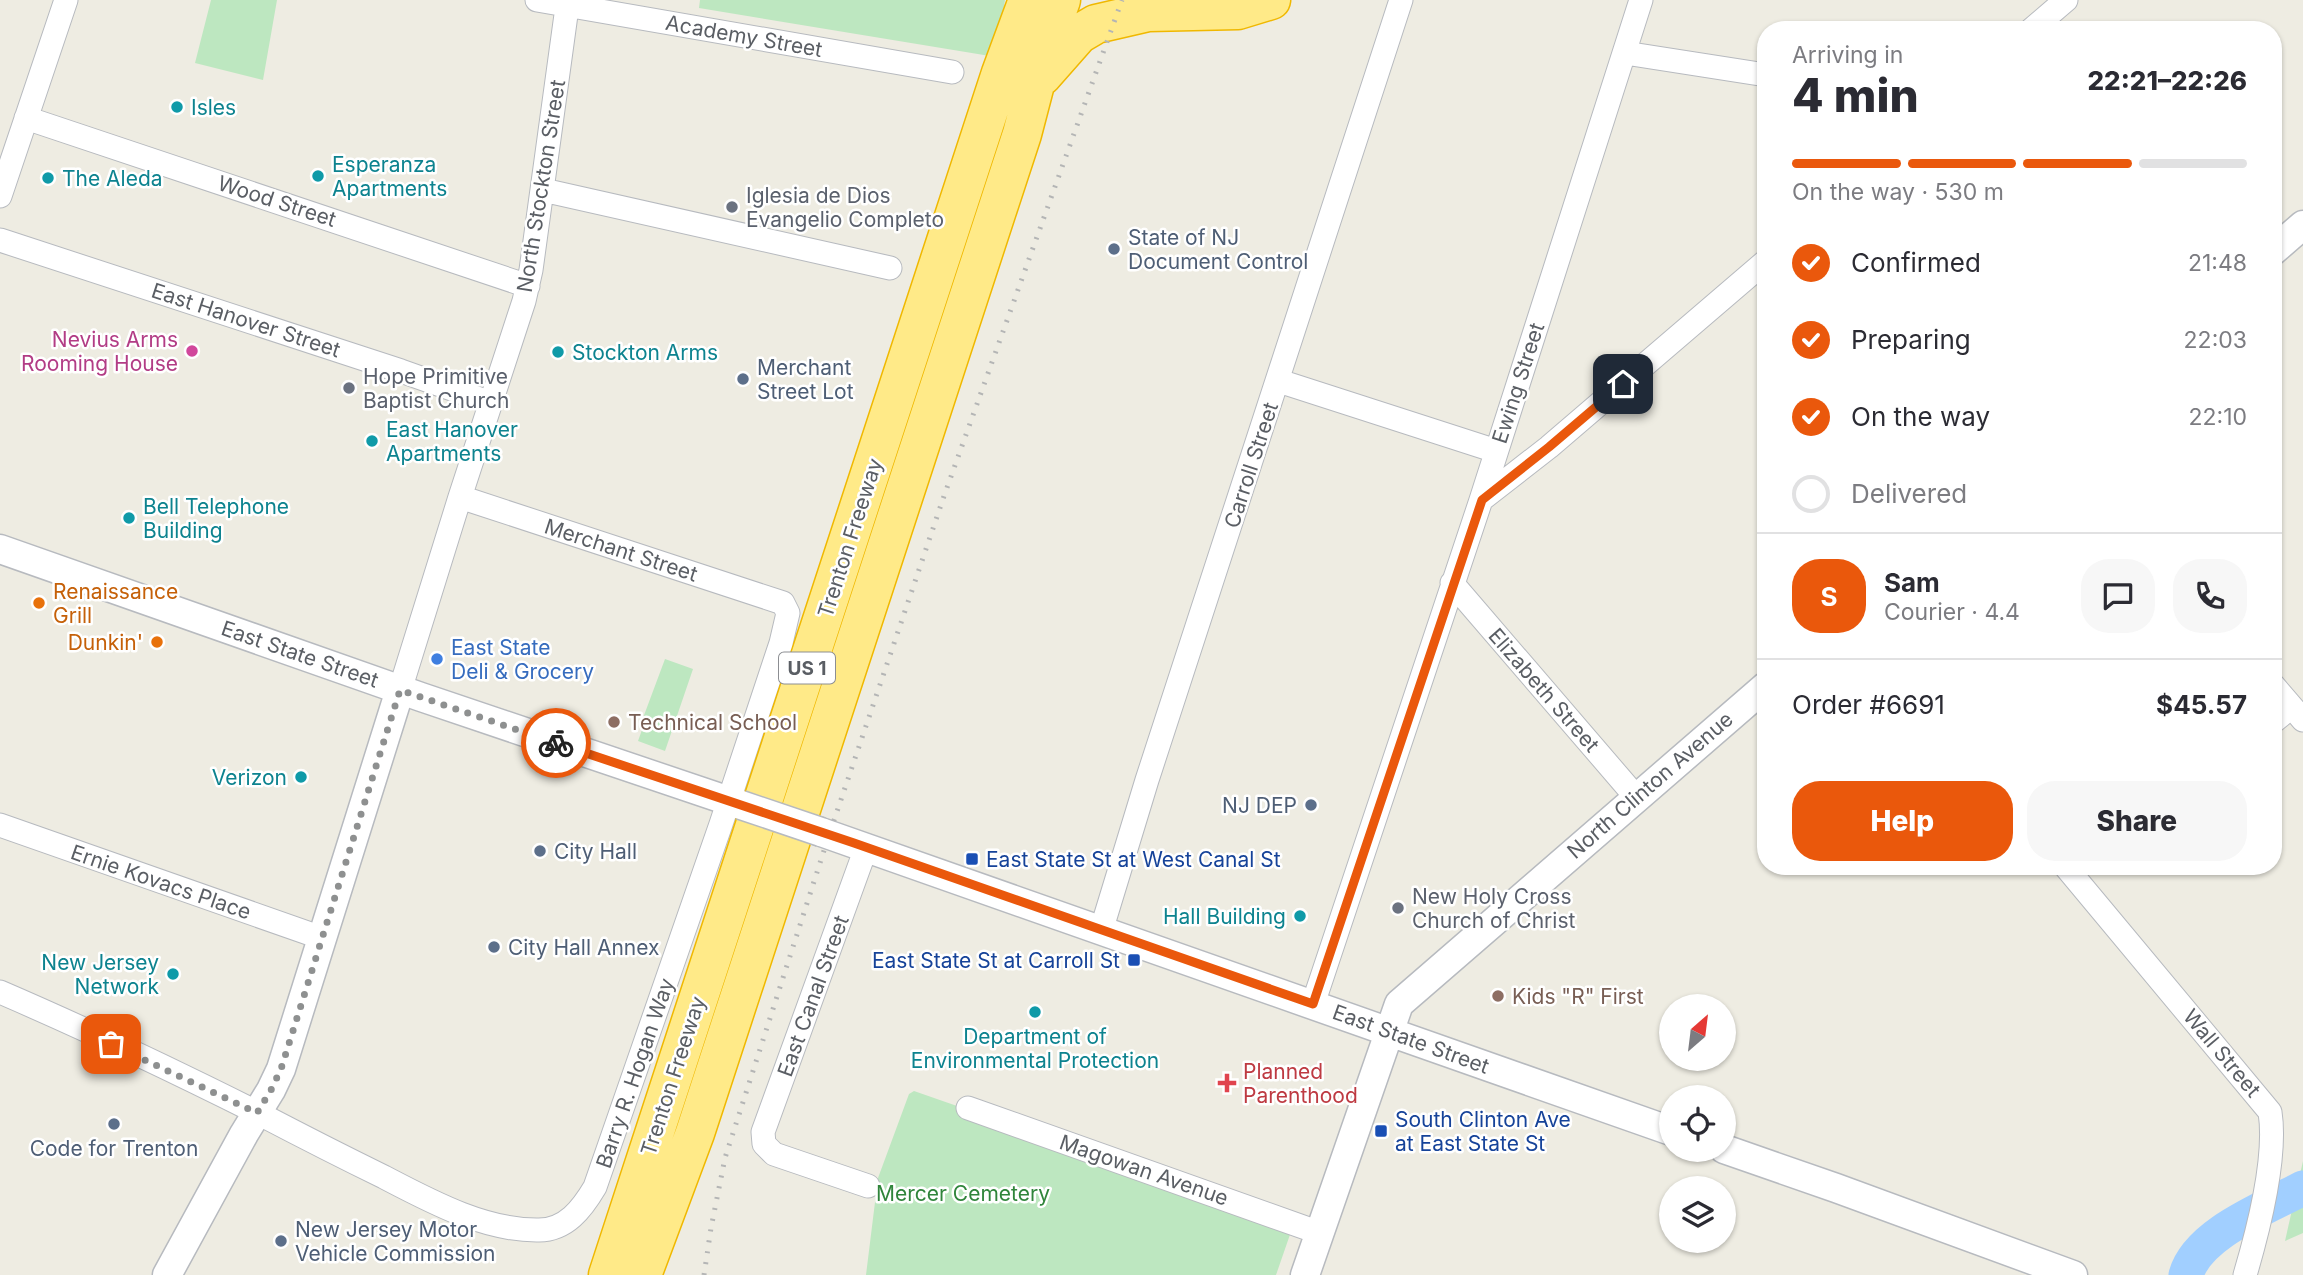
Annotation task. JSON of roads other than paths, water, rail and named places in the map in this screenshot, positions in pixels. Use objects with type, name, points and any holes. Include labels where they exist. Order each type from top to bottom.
[{"type":"highway","points":[[1014,0],[1018,80]]},
{"type":"highway","name":"Trenton Freeway","points":[[616,1272],[695,1133],[1022,134],[1018,80],[1028,0]]},
{"type":"highway","name":"Trenton Freeway","points":[[616,1272],[1018,80],[1060,0]]},
{"type":"highway","points":[[1018,80],[1096,24],[1191,5],[1238,10],[1271,0]]},
{"type":"highway","points":[[668,1275],[695,1133]]},
{"type":"street","points":[[0,196],[66,0]]},
{"type":"street","name":"Academy Street","points":[[537,0],[568,3],[952,72]]},
{"type":"street","name":"Carroll Street","points":[[1101,930],[1401,0]]},
{"type":"street","name":"Ewing Street","points":[[1313,1004],[1482,500],[1641,0]]},
{"type":"street","points":[[2042,21],[2066,0]]},
{"type":"street","name":"North Stockton Street","points":[[400,690],[528,286],[568,3]]},
{"type":"street","points":[[1625,53],[1757,74]]},
{"type":"street","name":"Wood Street","points":[[26,118],[528,286]]},
{"type":"street","points":[[542,190],[890,268]]},
{"type":"street","points":[[2282,243],[2303,225]]},
{"type":"street","name":"East Hanover Street","points":[[0,240],[491,403]]},
{"type":"street","points":[[1482,500],[1549,447],[1757,269]]},
{"type":"street","points":[[1279,381],[1496,452]]},
{"type":"street","name":"Merchant Street","points":[[460,497],[783,603]]},
{"type":"street","name":"East State Street","points":[[0,549],[400,690],[821,832],[1659,1127]]},
{"type":"street","name":"Elizabeth Street","points":[[1452,583],[1636,797]]},
{"type":"street","name":"Barry R. Hogan Way","points":[[257,1113],[421,1196],[482,1220],[519,1229],[542,1231],[571,1219],[595,1188],[735,803],[788,613],[783,603]]},
{"type":"street","points":[[167,1275],[281,1069],[400,690]]},
{"type":"street","name":"North Clinton Avenue","points":[[1305,1275],[1399,1004],[1757,694]]},
{"type":"street","points":[[2282,696],[2297,713]]},
{"type":"street","name":"Ernie Kovacs Place","points":[[0,825],[322,939]]},
{"type":"street","name":"East Canal Street","points":[[866,848],[763,1132],[764,1144],[774,1154],[867,1186]]},
{"type":"street","name":"Wall Street","points":[[2074,875],[2270,1112],[2273,1136],[2254,1246],[2245,1275]]},
{"type":"street","points":[[0,992],[257,1113]]},
{"type":"street","name":"Magowan Avenue","points":[[968,1108],[1320,1233]]},
{"type":"street","points":[[1736,1153],[2073,1275]]},
{"type":"waterway","points":[[2186,1275],[2204,1246],[2219,1234],[2303,1188]]},
{"type":"railway","points":[[704,1275],[725,1158],[829,835],[944,496],[1122,0]]},
{"type":"place","name":"Isles","points":[[177,107]]},
{"type":"place","name":"Esperanza Apartments","points":[[318,176]]},
{"type":"place","name":"The Aleda","points":[[48,178]]},
{"type":"place","name":"Iglesia de Dios Evangelio Completo","points":[[732,207]]},
{"type":"place","name":"State of NJ Document Control","points":[[1114,249]]},
{"type":"place","name":"Nevius Arms Rooming House","points":[[192,351]]},
{"type":"place","name":"Stockton Arms","points":[[558,352]]},
{"type":"place","name":"Merchant Street Lot","points":[[743,379]]},
{"type":"place","name":"Hope Primitive Baptist Church","points":[[349,388]]},
{"type":"place","name":"East Hanover Apartments","points":[[372,441]]},
{"type":"place","name":"Bell Telephone Building","points":[[129,518]]},
{"type":"place","name":"Renaissance Grill","points":[[39,603]]},
{"type":"place","name":"Dunkin'","points":[[157,642]]},
{"type":"place","name":"East State Deli & Grocery","points":[[437,659]]},
{"type":"place","name":"Technical School","points":[[614,722]]},
{"type":"place","name":"Verizon","points":[[301,777]]},
{"type":"place","name":"NJ DEP","points":[[1311,805]]},
{"type":"place","name":"City Hall","points":[[540,851]]},
{"type":"place","name":"East State St at West Canal St","points":[[972,859]]},
{"type":"place","name":"New Holy Cross Church of Christ","points":[[1398,908]]},
{"type":"place","name":"Hall Building","points":[[1300,916]]},
{"type":"place","name":"City Hall Annex","points":[[494,947]]},
{"type":"place","name":"East State St at Carroll St","points":[[1134,960]]},
{"type":"place","name":"New Jersey Network","points":[[173,974]]},
{"type":"place","name":"Kids \"R\" First","points":[[1498,996]]},
{"type":"place","name":"Department of Environmental Protection","points":[[1035,1012]]},
{"type":"place","name":"Planned Parenthood","points":[[1227,1083]]},
{"type":"place","name":"Code for Trenton","points":[[114,1124]]},
{"type":"place","name":"South Clinton Ave at East State St","points":[[1381,1131]]},
{"type":"place","name":"New Jersey Motor Vehicle Commission","points":[[281,1241]]},
{"type":"park label","name":"Mercer Cemetery","points":[[963,1193]]}]
